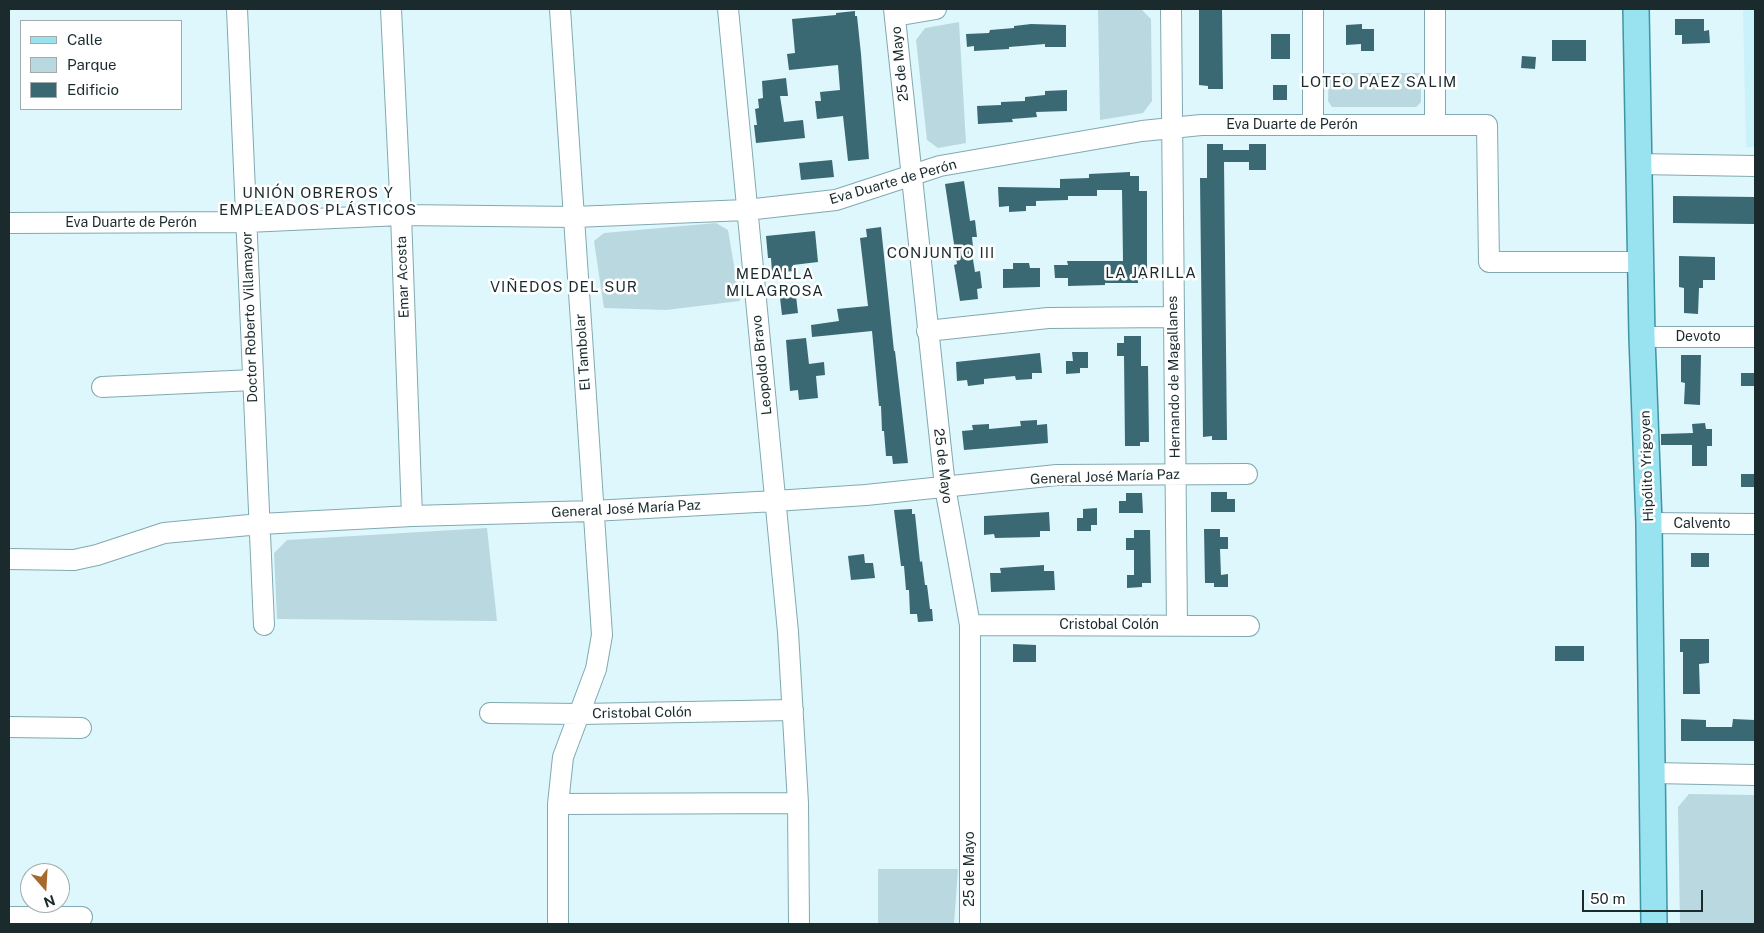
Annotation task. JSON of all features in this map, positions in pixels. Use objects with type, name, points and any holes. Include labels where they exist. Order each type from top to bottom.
[{"type":"main road","name":"Hipólito Yrigoyen","points":[[1636,9],[1642,337],[1650,524],[1654,924]]},
{"type":"street","name":"Doctor Roberto Villamayor","points":[[238,9],[252,380],[264,625]]},
{"type":"street","name":"Emar Acosta","points":[[391,9],[412,516]]},
{"type":"street","name":"El Tambolar","points":[[558,924],[558,804],[563,756],[596,669],[602,635],[560,9]]},
{"type":"street","name":"Leopoldo Bravo","points":[[728,9],[788,632],[798,803],[799,924]]},
{"type":"street","points":[[895,12],[936,9]]},
{"type":"street","name":"Hernando de Magallanes","points":[[1171,9],[1176,625]]},
{"type":"street","points":[[1313,9],[1313,125]]},
{"type":"street","points":[[1435,9],[1435,125]]},
{"type":"street","name":"25 de Mayo","points":[[895,12],[927,331],[945,487],[970,625],[970,924]]},
{"type":"street","name":"Eva Duarte de Perón","points":[[9,223],[247,222],[401,215],[574,217],[746,210],[836,200],[940,166],[1172,128],[1201,125],[1487,125],[1489,262],[1640,262]]},
{"type":"street","points":[[1638,164],[1755,166]]},
{"type":"street","points":[[927,331],[1048,318],[1174,317]]},
{"type":"street","name":"Devoto","points":[[1642,337],[1755,338]]},
{"type":"street","points":[[102,387],[252,380]]},
{"type":"street","name":"General José María Paz","points":[[9,558],[74,560],[164,533],[260,524],[412,516],[593,511],[775,501],[1057,476],[1247,474]]},
{"type":"street","name":"Calvento","points":[[1650,524],[1755,524]]},
{"type":"street","name":"Cristobal Colón","points":[[970,625],[1249,626]]},
{"type":"street","name":"Cristobal Colón","points":[[490,713],[580,714],[793,710]]},
{"type":"street","points":[[9,727],[81,728]]},
{"type":"street","points":[[1653,773],[1755,775]]},
{"type":"street","points":[[558,804],[798,803]]},
{"type":"street","points":[[9,916],[82,917]]},
{"type":"shaded area","points":[[1743,9],[1755,9],[1755,147],[1746,147]]},
{"type":"green space","points":[[1141,9],[1151,19],[1152,101],[1143,113],[1100,120],[1098,10]]},
{"type":"green space","points":[[959,22],[966,143],[938,148],[927,140],[916,40],[925,28]]},
{"type":"green space","points":[[1329,73],[1421,73],[1421,102],[1416,107],[1332,107],[1328,101]]},
{"type":"green space","points":[[716,223],[728,230],[740,301],[666,310],[604,308],[594,241],[604,233]]},
{"type":"green space","points":[[487,528],[497,621],[277,619],[274,553],[287,540]]},
{"type":"green space","points":[[1689,794],[1755,795],[1755,924],[1680,924],[1678,807]]},
{"type":"green space","points":[[878,869],[958,869],[954,924],[878,924]]},
{"type":"building","points":[[1199,9],[1222,9],[1223,89],[1208,89],[1208,86],[1199,85]]},
{"type":"building","points":[[855,11],[861,54],[869,159],[848,161],[843,116],[817,119],[815,101],[821,101],[820,92],[840,90],[838,65],[789,70],[787,54],[795,53],[792,19],[836,15],[836,13]]},
{"type":"building","points":[[1675,19],[1704,19],[1704,31],[1709,30],[1710,43],[1682,44],[1682,35],[1675,35]]},
{"type":"building","points":[[1031,24],[1066,25],[1066,47],[1045,47],[1045,44],[974,51],[974,46],[967,47],[966,34],[989,33],[990,30]]},
{"type":"building","points":[[1362,24],[1362,29],[1374,29],[1374,51],[1361,51],[1361,44],[1346,45],[1346,25]]},
{"type":"building","points":[[1271,34],[1290,34],[1290,59],[1271,59]]},
{"type":"building","points":[[1552,40],[1586,40],[1586,61],[1552,61]]},
{"type":"building","points":[[1522,56],[1536,57],[1535,69],[1521,68]]},
{"type":"building","points":[[786,78],[788,96],[780,96],[784,122],[803,120],[805,138],[756,143],[754,125],[757,125],[755,109],[759,108],[758,99],[763,98],[762,81]]},
{"type":"building","points":[[1273,85],[1287,85],[1287,100],[1273,100]]},
{"type":"building","points":[[1067,90],[1067,111],[1036,112],[1037,117],[1012,119],[1013,122],[978,124],[977,106],[1025,101],[1025,97],[1045,95],[1045,91]]},
{"type":"building","points":[[1207,144],[1223,144],[1223,150],[1249,150],[1249,144],[1266,144],[1266,170],[1249,170],[1249,162],[1224,162],[1227,440],[1212,440],[1212,436],[1203,437],[1200,178],[1207,178]]},
{"type":"building","points":[[832,160],[834,177],[801,180],[799,163]]},
{"type":"building","points":[[1130,172],[1130,176],[1139,176],[1139,191],[1147,191],[1147,279],[1138,279],[1138,283],[1068,286],[1068,278],[1055,278],[1054,265],[1068,265],[1067,261],[1123,261],[1122,190],[1097,190],[1097,196],[1068,196],[1068,200],[1036,201],[1036,206],[1026,206],[1026,211],[1009,212],[1009,206],[999,207],[998,187],[1060,188],[1060,179],[1089,178],[1089,174]]},
{"type":"building","points":[[964,181],[970,221],[975,220],[977,237],[972,237],[973,247],[971,247],[975,272],[980,271],[982,288],[977,289],[978,299],[960,301],[954,265],[957,264],[945,184]]},
{"type":"building","points":[[1673,196],[1755,197],[1754,224],[1673,223]]},
{"type":"building","points":[[881,227],[908,463],[893,464],[892,456],[886,456],[872,331],[812,337],[811,325],[839,321],[837,309],[868,306],[860,238],[867,237],[866,229]]},
{"type":"building","points":[[815,231],[818,262],[793,265],[794,271],[772,273],[771,258],[768,258],[766,236]]},
{"type":"building","points":[[1679,256],[1715,257],[1715,280],[1703,280],[1703,288],[1699,288],[1698,314],[1684,313],[1684,288],[1679,287]]},
{"type":"building","points":[[1013,263],[1029,263],[1030,268],[1040,268],[1040,287],[1003,288],[1003,269],[1013,269]]},
{"type":"building","points":[[796,296],[798,313],[782,315],[780,298]]},
{"type":"building","points":[[1124,336],[1141,336],[1141,366],[1148,366],[1149,442],[1140,442],[1140,446],[1125,446],[1124,356],[1117,356],[1117,343],[1124,343]]},
{"type":"building","points":[[806,338],[809,364],[824,362],[825,375],[816,376],[818,398],[799,400],[798,390],[790,391],[786,340]]},
{"type":"building","points":[[1072,352],[1088,352],[1088,368],[1080,368],[1080,373],[1066,374],[1066,361],[1073,361]]},
{"type":"building","points":[[1040,353],[1042,373],[1032,373],[1032,379],[1016,380],[1015,376],[984,379],[984,384],[968,386],[967,380],[957,381],[956,362]]},
{"type":"building","points":[[1681,355],[1701,355],[1700,405],[1684,404],[1685,383],[1681,382]]},
{"type":"building","points":[[1741,373],[1755,373],[1755,386],[1741,386]]},
{"type":"building","points":[[1037,420],[1037,425],[1047,424],[1048,443],[964,450],[962,431],[973,430],[972,425],[989,424],[989,429],[1021,426],[1020,421]]},
{"type":"building","points":[[1705,423],[1706,429],[1712,429],[1712,446],[1707,446],[1707,466],[1692,466],[1692,445],[1661,445],[1661,434],[1693,433],[1692,424]]},
{"type":"building","points":[[1741,474],[1755,474],[1755,487],[1741,487]]},
{"type":"building","points":[[1211,492],[1227,492],[1227,499],[1235,499],[1235,512],[1211,512]]},
{"type":"building","points":[[1126,493],[1142,493],[1143,513],[1119,513],[1119,501],[1126,501]]},
{"type":"building","points":[[1097,508],[1097,525],[1091,525],[1091,531],[1077,531],[1077,518],[1083,518],[1083,509]]},
{"type":"building","points":[[912,509],[912,514],[915,514],[920,562],[922,561],[933,621],[918,622],[917,614],[910,614],[909,590],[906,590],[904,566],[901,566],[894,510]]},
{"type":"building","points":[[1049,512],[1050,531],[1040,531],[1040,537],[995,538],[994,534],[984,535],[984,516]]},
{"type":"building","points":[[1204,529],[1220,529],[1220,537],[1228,537],[1228,549],[1220,549],[1221,575],[1228,574],[1228,587],[1214,587],[1214,583],[1205,583]]},
{"type":"building","points":[[1134,530],[1150,530],[1151,583],[1142,583],[1142,587],[1127,588],[1127,575],[1134,575],[1134,550],[1126,550],[1126,538],[1134,538]]},
{"type":"building","points":[[1691,553],[1709,553],[1709,567],[1691,567]]},
{"type":"building","points":[[864,554],[865,563],[873,563],[875,578],[851,580],[848,556]]},
{"type":"building","points":[[1044,565],[1044,571],[1054,571],[1055,590],[991,592],[990,573],[1001,573],[1000,568]]},
{"type":"building","points":[[1680,639],[1709,639],[1709,663],[1699,664],[1700,694],[1683,694],[1683,652],[1680,652]]},
{"type":"building","points":[[1013,644],[1036,645],[1036,662],[1013,662]]},
{"type":"building","points":[[1555,646],[1584,646],[1584,661],[1555,661]]},
{"type":"building","points":[[1681,719],[1706,720],[1706,727],[1732,727],[1733,719],[1755,720],[1755,741],[1681,741]]},
{"type":"district","name":"LOTEO PAEZ SALIM","points":[[1379,82]]},
{"type":"district","name":"UNIÓN OBREROS Y EMPLEADOS PLÁSTICOS","points":[[318,202]]},
{"type":"district","name":"CONJUNTO III","points":[[941,253]]},
{"type":"district","name":"LA JARILLA","points":[[1151,273]]},
{"type":"district","name":"MEDALLA MILAGROSA","points":[[775,282]]},
{"type":"district","name":"VIÑEDOS DEL SUR","points":[[564,287]]}]
